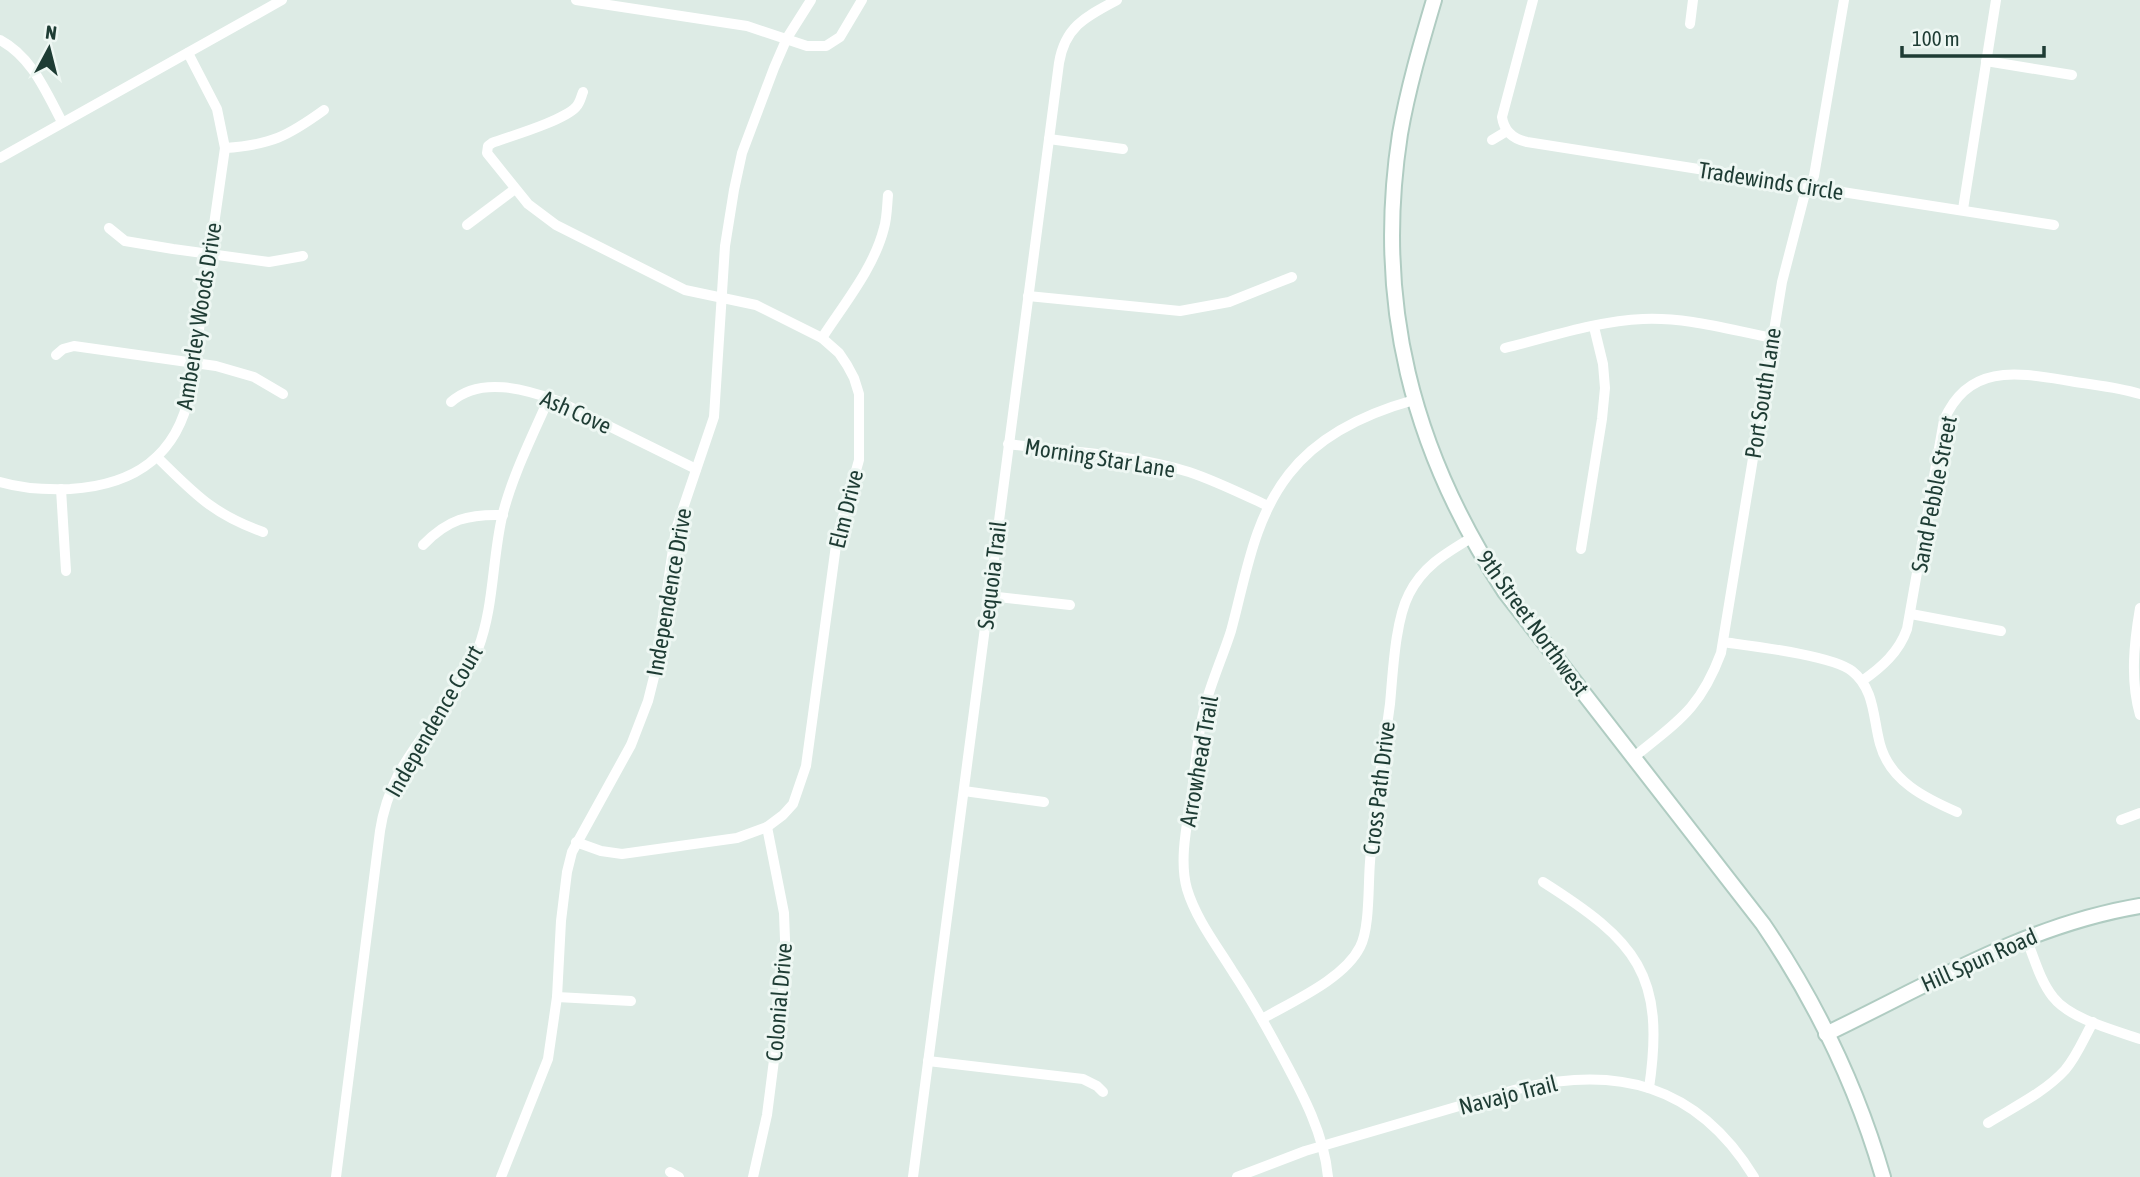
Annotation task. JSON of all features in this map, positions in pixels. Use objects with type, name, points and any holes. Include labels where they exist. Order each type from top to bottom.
[{"type":"street","points":[[0,158],[282,0]]},
{"type":"street","points":[[576,0],[747,26],[807,46],[826,46],[840,37],[862,0]]},
{"type":"street","name":"Independence Drive","points":[[501,1177],[548,1059],[557,997],[567,872],[576,842],[622,764],[639,728],[654,677],[676,529],[714,417],[728,223],[743,153],[764,90],[788,38],[811,0]]},
{"type":"street","name":"Sequoia Trail","points":[[913,1177],[1059,63],[1066,38],[1082,20],[1117,0]]},
{"type":"street","name":"9th Street Northwest","points":[[1432,0],[1407,99],[1398,152],[1392,245],[1395,297],[1403,351],[1414,400],[1430,450],[1471,538],[1505,592],[1763,924],[1803,987],[1848,1076],[1883,1177]]},
{"type":"street","points":[[1492,139],[1507,131],[1502,121],[1503,107],[1533,0]]},
{"type":"street","points":[[1690,24],[1693,0]]},
{"type":"street","name":"Port South Lane","points":[[1634,757],[1690,710],[1710,679],[1721,653],[1773,338],[1790,248],[1818,159],[1844,0]]},
{"type":"street","points":[[1963,209],[1996,0]]},
{"type":"street","points":[[0,40],[26,60],[62,122]]},
{"type":"street","name":"Amberley Woods Drive","points":[[0,482],[29,489],[106,485],[137,472],[157,457],[171,441],[182,420],[194,363],[225,148],[217,109],[188,53]]},
{"type":"street","points":[[1986,61],[2072,75]]},
{"type":"street","name":"Elm Drive","points":[[576,842],[601,851],[622,854],[737,838],[767,827],[793,804],[804,775],[837,538],[859,460],[860,431],[858,387],[839,354],[822,338],[766,309],[721,296],[685,290],[555,225],[539,214],[515,189],[487,153],[488,146],[572,111],[578,106],[583,92]]},
{"type":"street","points":[[225,148],[256,146],[277,140],[324,110]]},
{"type":"street","name":"Tradewinds Circle","points":[[1507,131],[1515,138],[1527,142],[2054,225]]},
{"type":"street","points":[[1049,139],[1123,149]]},
{"type":"street","points":[[467,225],[515,189]]},
{"type":"street","points":[[822,338],[879,244],[886,221],[888,195]]},
{"type":"street","points":[[109,228],[125,242],[269,262],[303,256]]},
{"type":"street","points":[[1028,296],[1180,311],[1229,302],[1292,277]]},
{"type":"street","points":[[1505,348],[1630,320],[1692,322],[1773,338]]},
{"type":"street","points":[[1581,549],[1605,388],[1603,364],[1594,327]]},
{"type":"street","points":[[56,355],[63,349],[74,346],[194,363],[242,373],[283,394]]},
{"type":"street","name":"Sand Pebble Street","points":[[1862,681],[1886,663],[1904,638],[1911,614],[1944,421],[1954,402],[1967,388],[1986,378],[2012,374],[2140,394]]},
{"type":"street","name":"Ash Cove","points":[[451,402],[461,393],[486,387],[522,391],[549,398],[696,469]]},
{"type":"street","name":"Independence Court","points":[[336,1177],[383,815],[398,773],[452,697],[478,649],[488,611],[503,515],[518,471],[549,398]]},
{"type":"street","name":"Arrowhead Trail","points":[[1328,1177],[1322,1147],[1309,1108],[1262,1019],[1192,904],[1186,888],[1184,861],[1205,707],[1229,638],[1251,549],[1268,506],[1301,460],[1335,433],[1358,420],[1414,400]]},
{"type":"street","name":"Morning Star Lane","points":[[1008,444],[1164,466],[1210,480],[1268,506]]},
{"type":"street","points":[[157,457],[215,511],[263,532]]},
{"type":"street","points":[[61,489],[66,571]]},
{"type":"street","points":[[423,545],[452,522],[478,515],[503,515]]},
{"type":"street","name":"Cross Path Drive","points":[[1262,1019],[1336,973],[1352,959],[1361,946],[1403,608],[1410,591],[1428,567],[1471,538]]},
{"type":"street","points":[[989,596],[1070,605]]},
{"type":"street","points":[[2140,608],[2134,668],[2134,685],[2140,715]]},
{"type":"street","points":[[1911,614],[2001,631]]},
{"type":"street","points":[[1723,642],[1836,663],[1852,671],[1862,681],[1874,710],[1883,753],[1894,771],[1916,791],[1957,811]]},
{"type":"street","points":[[964,791],[1044,802]]},
{"type":"street","points":[[2121,820],[2140,813]]},
{"type":"street","name":"Colonial Drive","points":[[753,1177],[767,1115],[786,965],[784,913],[767,827]]},
{"type":"street","points":[[1543,883],[1596,917],[1620,939],[1635,958],[1644,976],[1654,1023],[1649,1088]]},
{"type":"street","name":"Hill Spun Road","points":[[1826,1034],[1968,963],[2026,938],[2080,920],[2140,906]]},
{"type":"street","points":[[2026,938],[2053,998],[2093,1022],[2140,1039]]},
{"type":"street","points":[[557,997],[631,1000]]},
{"type":"street","points":[[1988,1123],[2053,1081],[2067,1068],[2093,1022]]},
{"type":"street","points":[[928,1061],[1083,1079],[1103,1092]]},
{"type":"street","name":"Navajo Trail","points":[[1237,1177],[1281,1159],[1546,1082],[1594,1078],[1649,1088],[1683,1104],[1708,1121],[1738,1152],[1754,1177]]}]
